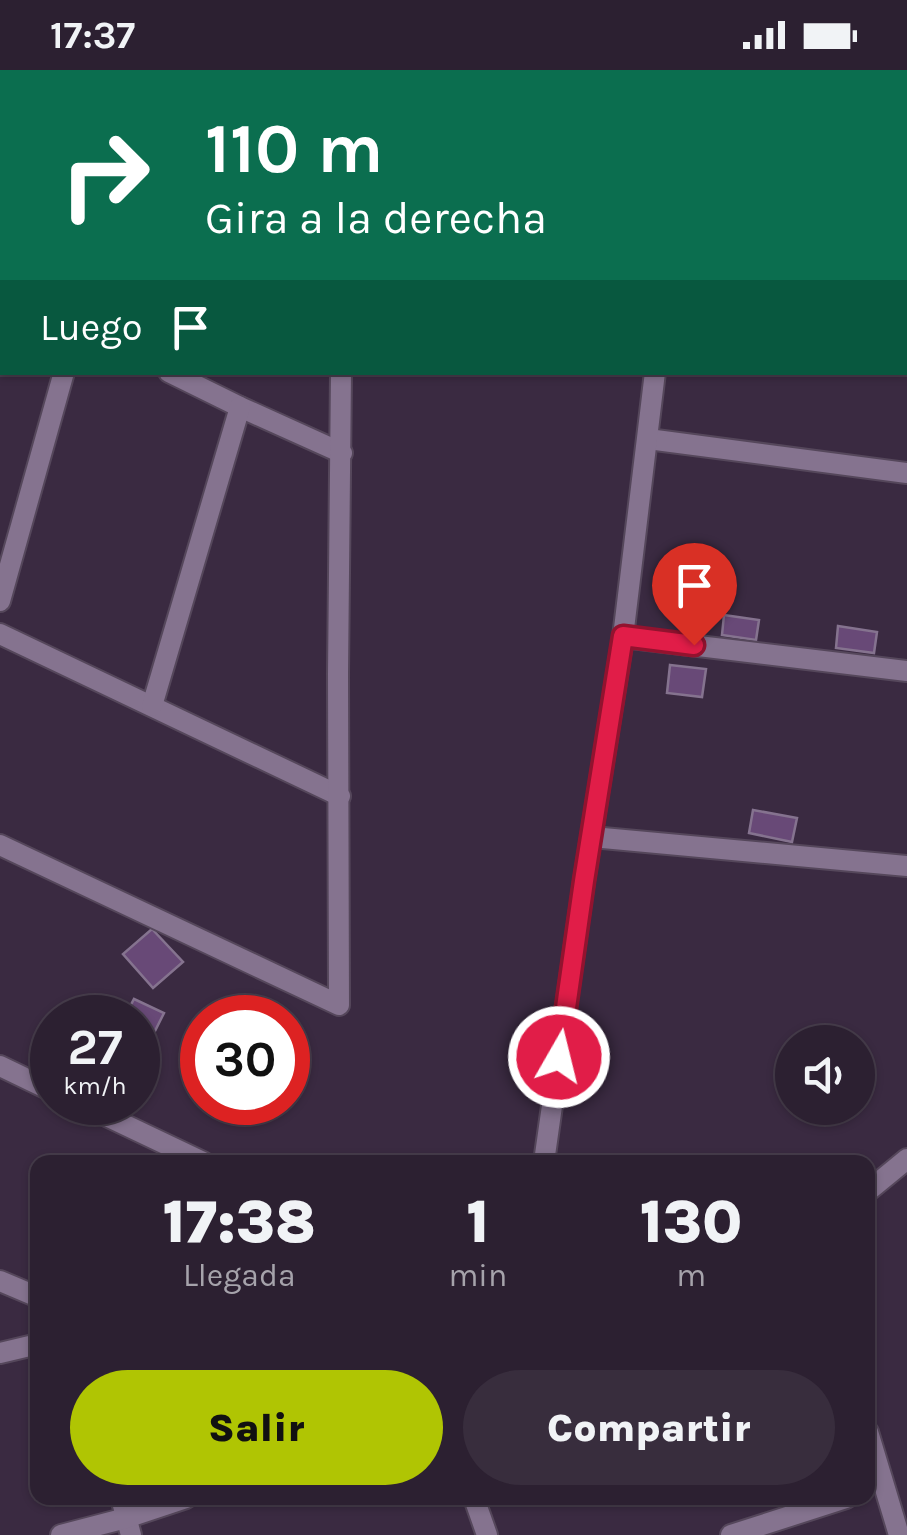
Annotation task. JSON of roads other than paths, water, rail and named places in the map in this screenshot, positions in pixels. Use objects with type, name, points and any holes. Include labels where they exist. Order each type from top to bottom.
[{"type":"street","points":[[0,601],[63,375]]},
{"type":"street","points":[[175,375],[342,453]]},
{"type":"street","points":[[0,845],[339,1006],[341,375]]},
{"type":"street","points":[[545,1155],[623,636],[655,375]]},
{"type":"street","points":[[152,706],[240,408]]},
{"type":"street","points":[[648,439],[907,473]]},
{"type":"street","points":[[0,634],[340,796]]},
{"type":"street","points":[[623,636],[907,670]]},
{"type":"street","points":[[592,837],[907,866]]},
{"type":"street","points":[[0,1066],[30,1080]]},
{"type":"street","points":[[125,1125],[188,1155]]},
{"type":"street","points":[[875,1184],[907,1159]]},
{"type":"street","points":[[0,1281],[30,1294]]},
{"type":"street","points":[[0,1352],[30,1346]]},
{"type":"street","points":[[876,1488],[899,1535]]},
{"type":"street","points":[[60,1535],[164,1505]]},
{"type":"street","points":[[476,1505],[487,1535]]},
{"type":"street","points":[[730,1535],[824,1505]]}]
